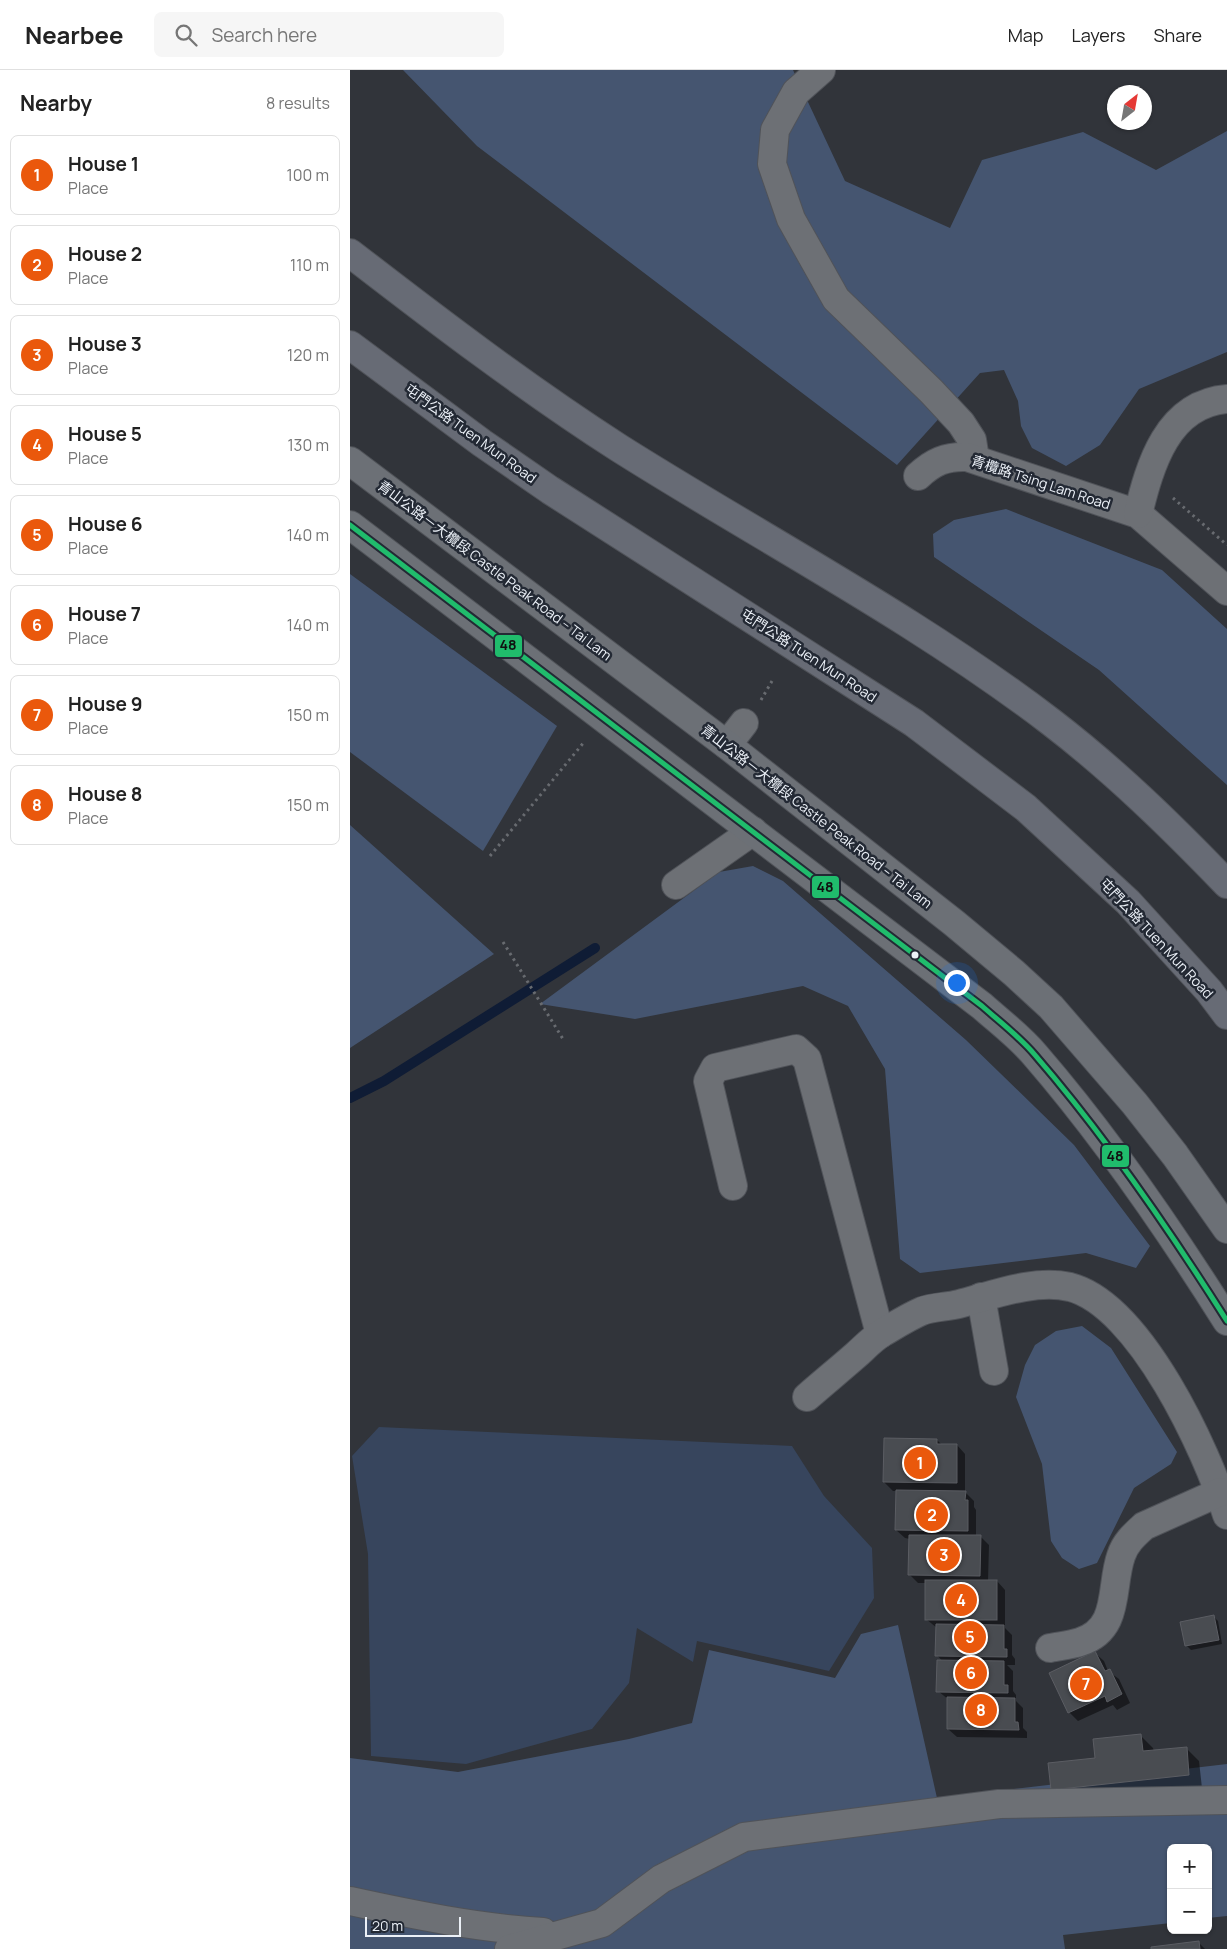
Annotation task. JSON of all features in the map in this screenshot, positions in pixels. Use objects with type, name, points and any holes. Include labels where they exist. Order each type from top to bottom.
[{"type":"highway","points":[[350,253],[482,354],[554,405],[627,452],[918,629],[1052,722],[1159,814],[1227,884]]},
{"type":"highway","name":"屯門公路 Tuen Mun Road","points":[[350,345],[550,490],[906,718],[1011,797],[1128,902],[1209,991],[1227,1015]]},
{"type":"main road","name":"青山公路－大欖段 Castle Peak Road – Tai Lam","points":[[350,461],[728,745],[954,923],[1051,1007],[1135,1104],[1227,1229]]},
{"type":"main road","points":[[350,525],[982,1006],[1034,1054],[1112,1152],[1186,1256],[1227,1320]]},
{"type":"street","points":[[821,70],[796,92],[775,130],[772,164],[791,219],[836,299],[932,391],[961,423],[972,440],[974,459]]},
{"type":"street","points":[[1227,399],[1205,404],[1173,427],[1159,448],[1149,470],[1138,514],[1227,591]]},
{"type":"street","name":"青欖路 Tsing Lam Road","points":[[918,476],[937,461],[959,456],[974,459],[1138,514]]},
{"type":"street","points":[[728,745],[744,723]]},
{"type":"street","points":[[676,885],[753,831]]},
{"type":"street","points":[[733,1186],[708,1081],[716,1068],[796,1049],[807,1059],[880,1334]]},
{"type":"street","points":[[807,1397],[880,1334],[922,1311],[1012,1290],[1056,1286],[1082,1292],[1108,1307],[1147,1354],[1169,1388],[1204,1454],[1224,1503],[1144,1526],[1127,1544],[1121,1556],[1112,1610],[1106,1622],[1082,1642],[1050,1648]]},
{"type":"street","points":[[981,1297],[994,1371]]},
{"type":"street","points":[[509,1949],[602,1923],[661,1879],[744,1837],[999,1804],[1227,1800]]},
{"type":"street","points":[[350,1901],[434,1919],[496,1928],[565,1933]]},
{"type":"path","points":[[1169,495],[1227,545]]},
{"type":"path","points":[[490,856],[587,738]]},
{"type":"path","points":[[503,942],[564,1040]]},
{"type":"shaded area","points":[[403,70],[793,70],[845,181],[950,228],[982,160],[1083,132],[1156,170],[1227,131],[1227,352],[1139,389],[1100,445],[1066,466],[1032,448],[1021,426],[1018,401],[1004,370],[980,373],[897,465],[477,146]]},
{"type":"shaded area","points":[[1006,509],[1162,570],[1227,629],[1227,785],[1099,670],[934,557],[933,534],[954,520]]},
{"type":"shaded area","points":[[350,574],[557,726],[483,851],[350,752]]},
{"type":"shaded area","points":[[350,825],[494,954],[350,1048]]},
{"type":"shaded area","points":[[753,866],[783,881],[966,1040],[1074,1145],[1150,1246],[1136,1268],[1086,1253],[920,1273],[900,1259],[885,1069],[848,1006],[803,986],[635,1019],[540,1004],[719,872]]},
{"type":"shaded area","points":[[1082,1326],[1111,1348],[1177,1452],[1171,1464],[1134,1488],[1097,1563],[1079,1569],[1062,1558],[1051,1541],[1042,1464],[1016,1397],[1025,1365],[1035,1345],[1056,1331]]},
{"type":"shaded area","points":[[379,1427],[792,1446],[824,1496],[872,1548],[874,1598],[829,1671],[697,1641],[693,1662],[637,1628],[629,1683],[592,1729],[466,1764],[371,1756],[368,1554],[352,1456]]},
{"type":"shaded area","points":[[898,1625],[937,1798],[1227,1764],[1227,1916],[1212,1918],[1212,1844],[1167,1844],[1167,1923],[1063,1935],[1065,1949],[350,1949],[350,1758],[458,1772],[629,1739],[692,1723],[709,1650],[835,1678],[861,1634]]},
{"type":"building","points":[[884,1438],[937,1439],[937,1444],[957,1444],[957,1483],[883,1482]]},
{"type":"building","points":[[896,1490],[966,1491],[965,1500],[968,1500],[968,1531],[895,1530]]},
{"type":"building","points":[[909,1535],[981,1535],[980,1576],[908,1575]]},
{"type":"building","points":[[925,1580],[997,1580],[997,1620],[925,1620]]},
{"type":"building","points":[[1214,1615],[1219,1640],[1185,1646],[1180,1622]]},
{"type":"building","points":[[936,1624],[1004,1625],[1004,1649],[1007,1649],[1007,1657],[935,1656]]},
{"type":"building","points":[[1095,1651],[1105,1671],[1110,1669],[1122,1694],[1107,1702],[1105,1696],[1068,1713],[1049,1673]]},
{"type":"building","points":[[937,1660],[1004,1661],[1004,1685],[1008,1685],[1008,1693],[936,1692]]},
{"type":"building","points":[[947,1697],[1015,1698],[1015,1722],[1018,1722],[1019,1730],[947,1729]]},
{"type":"building","points":[[1141,1734],[1143,1751],[1187,1747],[1189,1775],[1051,1790],[1048,1763],[1095,1758],[1093,1739]]},
{"type":"building","points":[[1199,1941],[1200,1949],[1151,1949],[1151,1947]]},
{"type":"waterway","points":[[350,1098],[384,1081],[595,948]]},
{"type":"transit line","name":"48","points":[[350,525],[982,1006],[1016,1036],[1029,1048],[1061,1086],[1112,1151],[1183,1252],[1227,1321]]},
{"type":"place","name":"House 1","points":[[920,1463]]},
{"type":"place","name":"House 2","points":[[932,1515]]},
{"type":"place","name":"House 3","points":[[944,1555]]},
{"type":"place","name":"House 5","points":[[961,1600]]},
{"type":"place","name":"House 6","points":[[970,1637]]},
{"type":"place","name":"House 7","points":[[971,1673]]},
{"type":"place","name":"House 9","points":[[1086,1684]]},
{"type":"place","name":"House 8","points":[[981,1710]]}]
